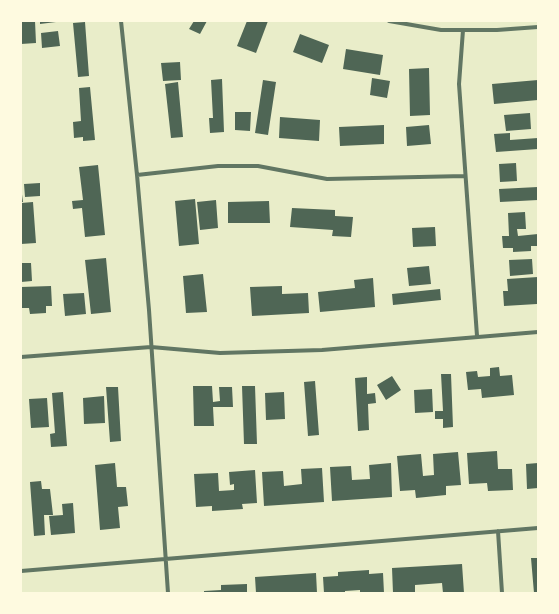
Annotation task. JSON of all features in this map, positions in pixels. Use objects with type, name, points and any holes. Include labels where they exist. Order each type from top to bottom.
[{"type":"street","points":[[121,21],[137,175],[151,347],[168,593]]},
{"type":"street","points":[[389,21],[422,28],[463,30],[538,28]]},
{"type":"street","points":[[463,30],[459,84],[464,176],[477,336]]},
{"type":"street","points":[[137,175],[218,166],[258,166],[327,179],[464,176]]},
{"type":"street","points":[[21,357],[151,347],[220,353],[322,350],[538,332]]},
{"type":"street","points":[[21,571],[538,528]]},
{"type":"street","points":[[498,531],[502,593]]},
{"type":"building","points":[[21,21],[35,21],[36,43],[21,44]]},
{"type":"building","points":[[40,21],[56,21],[56,22],[40,24]]},
{"type":"building","points":[[194,21],[207,21],[200,34],[189,29]]},
{"type":"building","points":[[247,21],[268,21],[256,53],[237,46]]},
{"type":"building","points":[[85,22],[89,76],[78,77],[73,23]]},
{"type":"building","points":[[58,31],[60,46],[42,48],[41,33]]},
{"type":"building","points":[[300,34],[329,45],[322,63],[293,52]]},
{"type":"building","points":[[346,49],[383,55],[380,75],[343,69]]},
{"type":"building","points":[[180,62],[181,80],[163,81],[161,63]]},
{"type":"building","points":[[429,68],[430,115],[410,116],[409,69]]},
{"type":"building","points":[[372,78],[390,81],[387,98],[370,95]]},
{"type":"building","points":[[222,79],[224,132],[210,133],[209,118],[213,118],[211,80]]},
{"type":"building","points":[[263,80],[276,82],[268,135],[255,133]]},
{"type":"building","points":[[538,80],[538,100],[494,104],[492,84]]},
{"type":"building","points":[[178,82],[183,137],[171,138],[165,84]]},
{"type":"building","points":[[90,87],[95,140],[83,141],[83,137],[74,138],[73,122],[81,121],[79,88]]},
{"type":"building","points":[[235,112],[251,112],[250,131],[235,130]]},
{"type":"building","points":[[530,113],[531,129],[506,131],[504,115]]},
{"type":"building","points":[[280,117],[320,120],[319,141],[279,138]]},
{"type":"building","points":[[384,125],[384,144],[340,146],[339,127]]},
{"type":"building","points":[[429,125],[431,144],[407,146],[406,127]]},
{"type":"building","points":[[510,133],[510,140],[538,138],[538,149],[496,152],[494,134]]},
{"type":"building","points":[[516,163],[517,181],[500,182],[499,164]]},
{"type":"building","points":[[98,165],[105,235],[85,237],[82,208],[73,209],[72,201],[83,200],[79,167]]},
{"type":"building","points":[[40,183],[40,196],[25,197],[24,184]]},
{"type":"building","points":[[21,187],[23,202],[21,202]]},
{"type":"building","points":[[538,187],[538,200],[500,202],[499,189]]},
{"type":"building","points":[[195,199],[199,244],[179,246],[175,201]]},
{"type":"building","points":[[216,200],[218,228],[200,230],[197,202]]},
{"type":"building","points":[[269,201],[270,223],[228,223],[228,202]]},
{"type":"building","points":[[33,202],[36,243],[21,244],[21,203]]},
{"type":"building","points":[[292,208],[335,210],[335,216],[353,217],[351,237],[332,236],[333,230],[290,227]]},
{"type":"building","points":[[525,212],[526,229],[517,229],[518,236],[538,234],[538,246],[531,246],[531,251],[513,252],[513,248],[503,248],[502,236],[509,236],[508,213]]},
{"type":"building","points":[[435,227],[436,246],[413,247],[412,228]]},
{"type":"building","points":[[106,258],[111,312],[91,314],[85,260]]},
{"type":"building","points":[[532,259],[533,274],[510,276],[509,260]]},
{"type":"building","points":[[21,263],[31,263],[32,281],[21,282]]},
{"type":"building","points":[[429,266],[431,284],[409,286],[407,268]]},
{"type":"building","points":[[203,274],[207,312],[186,313],[183,276]]},
{"type":"building","points":[[538,277],[537,304],[504,306],[503,291],[508,291],[507,279]]},
{"type":"building","points":[[373,278],[375,307],[320,312],[318,292],[355,288],[354,280]]},
{"type":"building","points":[[51,286],[52,306],[46,306],[46,313],[30,314],[29,308],[21,308],[21,287]]},
{"type":"building","points":[[282,286],[282,294],[308,293],[309,313],[252,316],[250,287]]},
{"type":"building","points":[[440,289],[441,300],[393,305],[392,294]]},
{"type":"building","points":[[84,293],[86,314],[65,316],[63,294]]},
{"type":"building","points":[[499,367],[500,376],[512,375],[514,395],[482,398],[481,389],[468,390],[466,372],[477,371],[478,377],[490,376],[490,368]]},
{"type":"building","points":[[441,374],[451,374],[453,427],[443,428],[443,419],[435,419],[435,411],[443,411]]},
{"type":"building","points":[[392,376],[401,390],[386,400],[377,385]]},
{"type":"building","points":[[367,377],[367,394],[375,393],[376,403],[368,404],[369,430],[358,431],[355,378]]},
{"type":"building","points":[[315,381],[319,435],[308,436],[304,382]]},
{"type":"building","points":[[193,386],[212,386],[213,402],[220,401],[219,387],[232,387],[233,407],[213,407],[214,426],[194,426]]},
{"type":"building","points":[[242,386],[255,386],[257,444],[244,444]]},
{"type":"building","points":[[106,387],[118,387],[121,441],[110,442]]},
{"type":"building","points":[[432,389],[433,412],[415,413],[414,390]]},
{"type":"building","points":[[63,392],[67,446],[51,447],[50,434],[55,433],[52,393]]},
{"type":"building","points":[[284,392],[285,419],[266,420],[265,393]]},
{"type":"building","points":[[104,396],[105,423],[84,424],[83,398]]},
{"type":"building","points":[[47,398],[49,427],[31,428],[29,399]]},
{"type":"building","points":[[497,451],[498,469],[512,469],[513,490],[488,491],[487,483],[469,484],[467,453]]},
{"type":"building","points":[[458,452],[461,485],[446,486],[446,495],[416,498],[415,490],[400,491],[397,456],[421,454],[423,476],[434,475],[433,454]]},
{"type":"building","points":[[115,463],[117,487],[126,487],[128,506],[118,507],[120,528],[100,530],[95,465]]},
{"type":"building","points":[[391,463],[392,497],[332,501],[330,467],[351,466],[352,480],[370,479],[369,465]]},
{"type":"building","points":[[538,463],[538,488],[527,489],[526,464]]},
{"type":"building","points":[[322,468],[324,502],[264,506],[262,472],[283,471],[284,486],[302,484],[301,469]]},
{"type":"building","points":[[255,470],[257,503],[242,504],[243,509],[212,511],[212,506],[196,507],[194,474],[218,473],[219,491],[234,490],[234,484],[230,485],[229,472]]},
{"type":"building","points":[[41,481],[42,489],[50,489],[53,515],[44,515],[45,535],[34,536],[30,482]]},
{"type":"building","points":[[73,503],[75,533],[51,535],[49,516],[63,515],[62,504]]},
{"type":"building","points":[[531,558],[538,558],[538,593],[534,593]]},
{"type":"building","points":[[462,564],[464,593],[443,593],[442,583],[415,585],[415,593],[393,593],[392,568]]},
{"type":"building","points":[[369,570],[369,574],[383,573],[384,593],[360,593],[360,590],[345,591],[345,593],[324,593],[323,577],[338,576],[338,572]]},
{"type":"building","points":[[316,573],[317,593],[256,593],[255,577]]},
{"type":"building","points":[[247,584],[247,593],[204,593],[204,591],[221,590],[221,585]]}]
